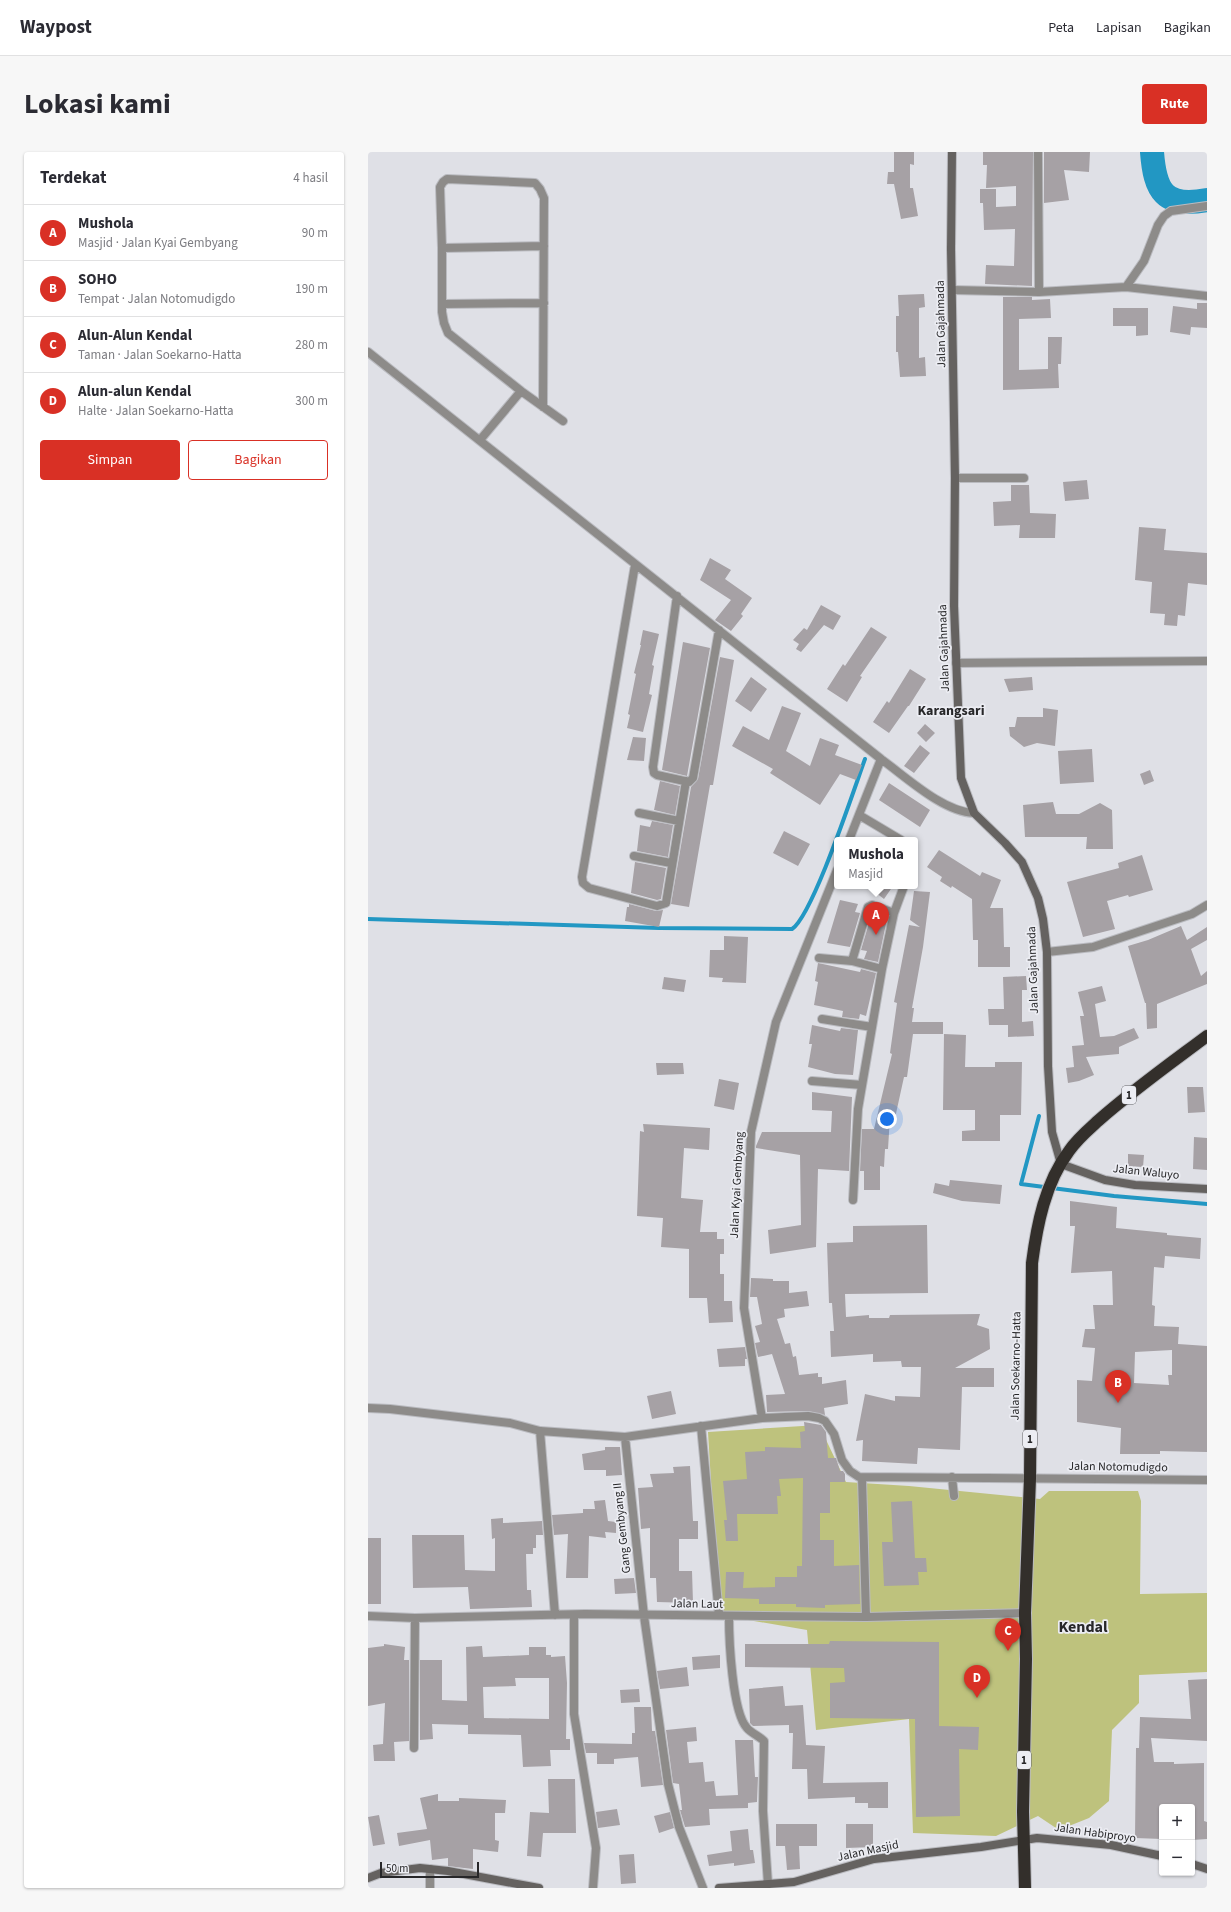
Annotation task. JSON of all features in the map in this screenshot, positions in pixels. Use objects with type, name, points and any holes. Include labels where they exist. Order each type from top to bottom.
[{"type":"highway","name":"Jalan Soekarno-Hatta","points":[[1025,1888],[1025,1855],[1023,1839],[1026,1658],[1025,1613],[1030,1478],[1032,1263],[1036,1230],[1044,1200],[1055,1176],[1061,1164],[1078,1139],[1114,1106],[1207,1036]]},
{"type":"street","name":"Jalan Gajahmada","points":[[952,152],[951,248],[955,478],[954,606],[961,778],[974,813],[1006,843],[1022,862],[1038,898],[1043,919],[1047,952],[1047,1026],[1052,1132],[1061,1164]]},
{"type":"street","points":[[1038,152],[1038,292]]},
{"type":"street","points":[[543,407],[544,198],[540,188],[535,183],[448,179],[443,182],[440,187],[442,304],[444,323],[448,333],[521,391],[563,422]]},
{"type":"street","points":[[1126,287],[1144,261],[1158,225],[1164,216],[1171,211],[1207,206]]},
{"type":"street","points":[[442,248],[544,246]]},
{"type":"street","points":[[952,290],[1038,292],[1126,287],[1207,296]]},
{"type":"street","points":[[442,304],[544,303]]},
{"type":"street","points":[[368,352],[881,759],[946,806],[962,813],[974,813]]},
{"type":"street","points":[[480,440],[521,391]]},
{"type":"street","points":[[955,478],[1024,478]]},
{"type":"street","points":[[635,565],[582,877],[583,883],[589,888],[660,906],[666,903],[686,781]]},
{"type":"street","points":[[677,596],[652,768],[654,773],[657,775],[689,782],[693,778],[719,630]]},
{"type":"street","points":[[956,663],[1207,661]]},
{"type":"street","points":[[850,837],[881,759]]},
{"type":"street","points":[[639,813],[679,821]]},
{"type":"street","points":[[859,815],[895,837]]},
{"type":"street","points":[[634,856],[672,863]]},
{"type":"street","name":"Jalan Kyai Gembyang","points":[[762,1418],[744,1308],[750,1132],[776,1022],[834,877]]},
{"type":"street","points":[[853,1200],[858,1108],[882,969],[894,913],[903,889]]},
{"type":"street","points":[[852,961],[868,907],[872,905],[894,913]]},
{"type":"street","points":[[1047,952],[1093,947],[1192,914],[1207,905]]},
{"type":"street","points":[[819,958],[852,961],[882,969]]},
{"type":"street","points":[[822,1019],[872,1027]]},
{"type":"street","points":[[812,1081],[862,1085]]},
{"type":"street","name":"Jalan Waluyo","points":[[1061,1164],[1105,1180],[1134,1185],[1207,1189]]},
{"type":"street","points":[[368,1408],[390,1408],[510,1423],[540,1431],[624,1437],[762,1418],[808,1416],[819,1418],[825,1421],[834,1434],[842,1460],[850,1471],[862,1478],[866,1617]]},
{"type":"street","points":[[701,1426],[719,1615]]},
{"type":"street","points":[[540,1431],[555,1615]]},
{"type":"street","name":"Gang Gembyang II","points":[[624,1437],[644,1616],[668,1784],[679,1827],[703,1888]]},
{"type":"street","points":[[952,1477],[954,1496]]},
{"type":"street","name":"Jalan Notomudigdo","points":[[862,1478],[952,1477],[1207,1480]]},
{"type":"street","name":"Jalan Laut","points":[[368,1616],[415,1618],[555,1615],[866,1617],[1025,1613]]},
{"type":"street","points":[[574,1615],[574,1714],[596,1848],[593,1888]]},
{"type":"street","points":[[729,1616],[729,1633],[739,1715],[747,1728],[764,1741],[765,1746],[763,1811],[768,1884]]},
{"type":"street","points":[[414,1748],[415,1618]]},
{"type":"street","name":"Jalan Habiproyo","points":[[1023,1839],[1046,1838],[1082,1841],[1111,1845],[1159,1855]]},
{"type":"street","name":"Jalan Masjid","points":[[719,1888],[768,1884],[794,1885],[874,1859],[981,1847],[1023,1839]]},
{"type":"street","points":[[1195,1865],[1207,1869]]},
{"type":"street","points":[[368,1878],[381,1873],[420,1868],[448,1871],[538,1888]]},
{"type":"street","points":[[430,1870],[430,1888]]},
{"type":"green space","points":[[819,1425],[846,1482],[909,1486],[1040,1499],[1049,1491],[1138,1491],[1141,1501],[1140,1594],[1207,1593],[1207,1672],[1139,1675],[1139,1703],[1112,1730],[1109,1801],[1089,1818],[1059,1830],[1038,1816],[996,1836],[913,1833],[909,1719],[816,1730],[807,1630],[719,1615],[708,1432]]},
{"type":"building","points":[[894,152],[914,152],[914,165],[910,164],[910,188],[913,188],[918,216],[901,219],[894,184],[887,184],[888,172],[894,172]]},
{"type":"building","points":[[983,152],[1033,152],[1032,286],[985,284],[986,265],[1014,266],[1015,229],[984,230],[983,203],[980,203],[980,189],[996,189],[996,207],[1016,206],[1016,186],[986,188],[987,165],[983,165]]},
{"type":"building","points":[[1044,152],[1090,152],[1089,172],[1064,170],[1069,200],[1044,203]]},
{"type":"building","points":[[924,294],[925,307],[919,308],[919,358],[925,357],[926,376],[900,377],[898,352],[896,352],[896,316],[899,316],[898,295]]},
{"type":"building","points":[[1003,297],[1032,297],[1032,300],[1050,299],[1051,318],[1019,319],[1019,370],[1048,369],[1048,337],[1062,337],[1061,364],[1058,364],[1059,388],[1003,390]]},
{"type":"building","points":[[1197,303],[1207,303],[1207,328],[1191,327],[1190,335],[1170,332],[1173,306],[1197,309]]},
{"type":"building","points":[[1113,308],[1148,308],[1148,335],[1136,336],[1136,326],[1113,326]]},
{"type":"building","points":[[1087,480],[1089,499],[1065,501],[1063,482]]},
{"type":"building","points":[[1011,485],[1029,485],[1030,513],[1056,514],[1055,538],[1019,538],[1020,525],[994,526],[993,502],[1011,501]]},
{"type":"building","points":[[1139,527],[1166,529],[1164,550],[1207,553],[1207,585],[1188,583],[1185,616],[1178,615],[1177,626],[1164,625],[1165,614],[1150,613],[1152,582],[1135,580]]},
{"type":"building","points":[[710,558],[731,570],[725,579],[752,598],[741,614],[743,616],[731,631],[715,620],[731,600],[700,580]]},
{"type":"building","points":[[821,605],[841,616],[833,630],[824,625],[801,652],[796,649],[799,644],[793,640],[804,628],[807,630]]},
{"type":"building","points":[[871,627],[887,637],[860,676],[862,677],[847,702],[827,689],[843,664],[845,666]]},
{"type":"building","points":[[643,630],[659,634],[652,665],[654,666],[649,694],[652,695],[643,732],[627,728],[630,715],[628,714],[636,674],[634,673]]},
{"type":"building","points":[[683,642],[710,648],[687,776],[662,770]]},
{"type":"building","points":[[720,657],[734,660],[713,785],[710,785],[689,907],[671,904],[691,787],[698,779]]},
{"type":"building","points":[[910,669],[926,679],[909,706],[889,733],[873,722],[887,701],[889,703]]},
{"type":"building","points":[[751,677],[767,689],[751,712],[735,701]]},
{"type":"building","points":[[1032,677],[1033,690],[1009,692],[1004,679]]},
{"type":"building","points":[[782,706],[801,713],[786,751],[810,766],[820,738],[839,745],[835,755],[862,765],[856,780],[840,774],[820,805],[770,773],[773,769],[732,746],[743,726],[769,740]]},
{"type":"building","points":[[1043,708],[1058,710],[1055,746],[1037,743],[1024,747],[1010,736],[1009,727],[1015,727],[1017,717],[1043,717]]},
{"type":"building","points":[[925,724],[935,733],[926,742],[917,733]]},
{"type":"building","points":[[633,737],[646,738],[644,761],[627,760]]},
{"type":"building","points":[[920,745],[930,753],[914,773],[904,766]]},
{"type":"building","points":[[1092,749],[1094,782],[1060,784],[1058,751]]},
{"type":"building","points":[[1150,770],[1154,781],[1144,785],[1140,774]]},
{"type":"building","points":[[660,781],[680,786],[675,815],[654,810]]},
{"type":"building","points":[[889,783],[930,810],[920,827],[879,800]]},
{"type":"building","points":[[1053,802],[1056,814],[1079,814],[1100,803],[1112,810],[1113,849],[1086,849],[1087,837],[1025,837],[1023,805]]},
{"type":"building","points":[[652,821],[673,825],[668,857],[637,851],[640,825],[650,827]]},
{"type":"building","points":[[784,831],[810,844],[798,866],[773,853]]},
{"type":"building","points":[[939,850],[980,876],[982,872],[1001,880],[990,908],[1003,908],[1004,947],[1010,947],[1010,967],[978,967],[978,940],[973,940],[972,899],[952,886],[951,888],[940,881],[942,877],[927,867]]},
{"type":"building","points":[[1142,855],[1153,890],[1129,897],[1128,895],[1107,901],[1115,929],[1083,937],[1067,882],[1119,868],[1118,863]]},
{"type":"building","points":[[635,862],[666,868],[661,899],[657,900],[631,893]]},
{"type":"building","points":[[871,889],[891,889],[884,899]]},
{"type":"building","points":[[914,891],[930,892],[923,947],[912,1008],[914,1008],[912,1022],[943,1022],[943,1034],[913,1034],[907,1077],[904,1077],[895,1118],[890,1117],[888,1149],[885,1149],[884,1167],[880,1166],[880,1190],[864,1190],[864,1171],[860,1171],[862,1129],[874,1129],[892,1054],[890,1053],[897,1003],[894,1002],[909,925],[920,927],[910,920]]},
{"type":"building","points":[[840,900],[858,904],[855,912],[860,913],[850,947],[827,943]]},
{"type":"building","points":[[629,904],[656,911],[663,910],[659,927],[625,921],[627,907],[629,907]]},
{"type":"building","points":[[871,916],[887,919],[878,962],[864,959],[867,951],[861,950]]},
{"type":"building","points":[[1181,926],[1187,940],[1207,927],[1207,940],[1191,949],[1201,976],[1207,971],[1207,984],[1157,1004],[1157,1028],[1147,1029],[1146,1003],[1128,946],[1148,940]]},
{"type":"building","points":[[724,936],[748,937],[746,983],[722,982],[723,978],[709,977],[710,950],[724,950]]},
{"type":"building","points":[[818,963],[860,972],[861,969],[876,973],[866,1016],[860,1014],[859,1019],[842,1017],[843,1011],[814,1005],[818,982],[815,981]]},
{"type":"building","points":[[1026,976],[1027,990],[1022,990],[1022,1022],[1033,1021],[1034,1036],[1008,1037],[1008,1025],[989,1025],[988,1009],[1004,1009],[1003,977]]},
{"type":"building","points":[[664,977],[686,980],[684,992],[662,989]]},
{"type":"building","points":[[1102,986],[1106,1001],[1095,1004],[1100,1037],[1114,1036],[1134,1028],[1139,1038],[1119,1047],[1119,1054],[1086,1057],[1094,1075],[1079,1081],[1068,1083],[1066,1068],[1074,1067],[1072,1046],[1084,1045],[1080,1016],[1084,1016],[1078,992]]},
{"type":"building","points":[[812,1025],[840,1031],[841,1028],[858,1030],[853,1075],[835,1074],[808,1067],[812,1044],[809,1044]]},
{"type":"building","points":[[944,1034],[966,1035],[965,1067],[995,1067],[995,1062],[1022,1062],[1021,1115],[1000,1115],[1000,1141],[962,1141],[962,1131],[975,1130],[975,1110],[943,1110]]},
{"type":"building","points":[[656,1063],[683,1063],[684,1074],[657,1075]]},
{"type":"building","points":[[719,1079],[739,1083],[734,1110],[714,1106]]},
{"type":"building","points":[[1187,1087],[1203,1087],[1205,1112],[1188,1113]]},
{"type":"building","points":[[812,1092],[852,1097],[849,1171],[818,1169],[816,1247],[770,1254],[768,1230],[801,1225],[800,1155],[756,1148],[756,1146],[762,1132],[831,1132],[832,1111],[812,1110]]},
{"type":"building","points":[[643,1124],[710,1128],[709,1150],[684,1148],[681,1198],[703,1200],[700,1232],[717,1232],[717,1239],[724,1239],[724,1254],[720,1254],[720,1274],[724,1274],[724,1301],[732,1301],[733,1322],[709,1323],[707,1298],[689,1298],[689,1249],[661,1247],[663,1218],[637,1216],[640,1131],[644,1132]]},
{"type":"building","points":[[1194,1137],[1207,1138],[1207,1170],[1193,1169]]},
{"type":"building","points":[[1128,1154],[1144,1155],[1143,1167],[1128,1166]]},
{"type":"building","points":[[950,1180],[1002,1185],[1000,1204],[962,1201],[933,1193],[935,1183],[949,1186]]},
{"type":"building","points":[[1070,1201],[1117,1207],[1116,1228],[1201,1238],[1200,1259],[1165,1256],[1164,1268],[1154,1267],[1152,1305],[1155,1306],[1154,1326],[1179,1327],[1178,1344],[1207,1346],[1207,1452],[1160,1451],[1160,1454],[1120,1454],[1121,1428],[1077,1422],[1077,1380],[1092,1381],[1095,1348],[1082,1347],[1085,1329],[1095,1329],[1093,1305],[1113,1305],[1112,1271],[1071,1273],[1075,1226],[1070,1226]],"holes":[[[1172,1350],[1172,1375],[1168,1375],[1169,1385],[1134,1383],[1135,1352]]]},
{"type":"building","points":[[927,1225],[928,1293],[845,1294],[846,1317],[869,1315],[869,1318],[889,1318],[890,1315],[980,1314],[977,1325],[989,1329],[990,1349],[955,1368],[994,1368],[994,1387],[962,1387],[960,1450],[918,1448],[917,1464],[862,1461],[863,1440],[856,1441],[865,1394],[895,1401],[895,1396],[920,1397],[921,1367],[902,1367],[901,1361],[873,1362],[873,1354],[831,1357],[830,1331],[834,1331],[832,1303],[829,1303],[827,1243],[853,1242],[853,1226]]},
{"type":"building","points":[[751,1278],[773,1279],[773,1281],[789,1281],[789,1293],[807,1291],[809,1306],[784,1309],[785,1317],[777,1319],[785,1344],[790,1343],[793,1357],[796,1356],[799,1375],[818,1373],[818,1377],[822,1377],[822,1384],[846,1380],[848,1404],[824,1408],[825,1415],[808,1411],[767,1412],[766,1395],[785,1394],[772,1354],[758,1357],[755,1343],[760,1342],[755,1326],[762,1324],[757,1297],[750,1297]]},
{"type":"building","points":[[745,1347],[747,1359],[745,1359],[745,1366],[719,1367],[717,1349]]},
{"type":"building","points":[[671,1391],[676,1414],[652,1419],[647,1396]]},
{"type":"building","points":[[804,1422],[821,1425],[826,1432],[828,1458],[836,1458],[840,1471],[843,1471],[845,1474],[845,1482],[830,1482],[830,1513],[820,1513],[820,1540],[834,1540],[834,1566],[859,1565],[860,1604],[825,1605],[825,1608],[796,1607],[796,1604],[759,1604],[759,1599],[725,1598],[726,1572],[744,1572],[743,1588],[775,1587],[775,1577],[797,1577],[797,1566],[802,1566],[803,1478],[779,1479],[781,1496],[777,1496],[778,1514],[737,1514],[738,1541],[726,1541],[724,1520],[727,1520],[723,1481],[747,1479],[745,1452],[765,1451],[765,1447],[801,1448],[800,1432],[805,1431]]},
{"type":"building","points":[[605,1447],[620,1447],[622,1475],[606,1476],[606,1470],[584,1470],[582,1454],[605,1450]]},
{"type":"building","points":[[690,1466],[693,1521],[698,1521],[698,1539],[679,1539],[679,1571],[692,1571],[693,1603],[657,1602],[656,1578],[650,1578],[650,1528],[641,1529],[638,1488],[653,1487],[650,1474],[674,1473],[673,1467]]},
{"type":"building","points":[[605,1500],[608,1521],[616,1522],[616,1533],[605,1532],[606,1538],[589,1536],[588,1578],[566,1578],[568,1534],[554,1535],[552,1515],[583,1513],[583,1509],[595,1509],[594,1501]]},
{"type":"building","points":[[912,1501],[915,1558],[926,1558],[927,1572],[918,1572],[919,1585],[884,1586],[882,1542],[893,1542],[891,1502]]},
{"type":"building","points":[[503,1518],[503,1523],[542,1521],[543,1535],[536,1535],[536,1548],[533,1548],[533,1554],[526,1554],[527,1590],[531,1590],[532,1607],[470,1609],[468,1587],[413,1588],[412,1535],[464,1535],[465,1570],[495,1571],[495,1538],[492,1539],[491,1519]]},
{"type":"building","points":[[368,1538],[381,1538],[381,1604],[368,1604]]},
{"type":"building","points":[[634,1578],[636,1593],[615,1594],[614,1579]]},
{"type":"building","points":[[830,1641],[939,1642],[939,1726],[979,1727],[978,1750],[959,1749],[960,1816],[916,1817],[915,1719],[830,1718],[830,1683],[845,1682],[844,1668],[745,1667],[745,1644],[829,1644]]},
{"type":"building","points":[[384,1644],[405,1647],[404,1660],[409,1660],[409,1741],[394,1742],[395,1761],[374,1761],[373,1745],[383,1744],[385,1703],[368,1706],[368,1648],[384,1646]]},
{"type":"building","points":[[482,1646],[483,1657],[529,1655],[529,1647],[546,1647],[546,1655],[551,1655],[551,1657],[565,1656],[567,1683],[566,1739],[570,1739],[570,1750],[550,1750],[551,1766],[523,1767],[521,1735],[468,1734],[468,1725],[432,1724],[433,1739],[420,1740],[420,1660],[442,1660],[442,1700],[467,1701],[466,1647]],"holes":[[[515,1678],[549,1678],[549,1719],[484,1718],[483,1687],[516,1686]]]},
{"type":"building","points":[[720,1655],[720,1668],[693,1670],[692,1657]]},
{"type":"building","points":[[687,1667],[689,1686],[660,1689],[657,1671]]},
{"type":"building","points":[[1207,1679],[1207,1741],[1151,1738],[1154,1762],[1174,1762],[1174,1764],[1204,1763],[1204,1821],[1207,1822],[1207,1839],[1195,1840],[1195,1804],[1159,1804],[1159,1839],[1135,1838],[1136,1748],[1139,1748],[1140,1717],[1191,1719],[1188,1680]]},
{"type":"building","points":[[783,1686],[785,1706],[803,1705],[806,1745],[825,1746],[823,1783],[888,1782],[888,1808],[868,1808],[868,1803],[855,1803],[855,1797],[808,1799],[807,1769],[792,1769],[793,1733],[789,1733],[789,1725],[753,1726],[750,1723],[749,1689]]},
{"type":"building","points":[[639,1689],[640,1702],[621,1703],[620,1690]]},
{"type":"building","points":[[634,1707],[651,1707],[652,1731],[655,1731],[663,1785],[641,1787],[638,1757],[614,1759],[614,1764],[597,1764],[597,1753],[586,1753],[584,1743],[632,1744],[632,1733],[635,1733]]},
{"type":"building","points":[[696,1727],[697,1741],[687,1742],[689,1763],[703,1762],[705,1782],[714,1781],[716,1796],[738,1795],[735,1740],[753,1740],[755,1777],[758,1777],[757,1802],[748,1803],[748,1808],[709,1809],[710,1825],[685,1827],[680,1810],[682,1810],[679,1784],[673,1783],[666,1730]]},
{"type":"building","points":[[548,1779],[575,1779],[576,1833],[543,1833],[541,1857],[527,1856],[530,1812],[549,1813]]},
{"type":"building","points":[[438,1794],[438,1801],[459,1801],[459,1798],[506,1800],[505,1813],[495,1813],[495,1840],[499,1841],[498,1852],[473,1849],[473,1869],[448,1866],[448,1858],[432,1860],[430,1840],[399,1846],[397,1833],[427,1829],[420,1798]]},
{"type":"building","points":[[617,1809],[620,1825],[598,1828],[596,1812]]},
{"type":"building","points":[[670,1812],[674,1828],[659,1833],[654,1816]]},
{"type":"building","points":[[379,1815],[385,1844],[373,1846],[368,1817]]},
{"type":"building","points":[[776,1824],[817,1824],[817,1846],[799,1846],[800,1869],[787,1870],[785,1846],[776,1846]]},
{"type":"building","points":[[846,1824],[873,1824],[873,1847],[846,1848]]},
{"type":"building","points":[[748,1829],[750,1850],[753,1850],[755,1863],[734,1866],[734,1863],[709,1866],[707,1855],[732,1851],[730,1831]]},
{"type":"building","points":[[634,1854],[636,1883],[621,1884],[619,1855]]},
{"type":"waterway","points":[[1152,152],[1153,166],[1156,177],[1164,194],[1171,199],[1181,201],[1192,202],[1207,200]]},
{"type":"waterway","points":[[837,837],[865,759]]},
{"type":"waterway","points":[[368,919],[659,928],[792,929],[801,919],[811,901],[834,845]]},
{"type":"waterway","points":[[1039,1116],[1021,1184],[1114,1196],[1207,1204]]},
{"type":"place","name":"Mushola","points":[[876,935]]},
{"type":"place","name":"SOHO","points":[[1118,1403]]},
{"type":"place","name":"Alun-Alun Kendal","points":[[1008,1651]]},
{"type":"place","name":"Alun-alun Kendal","points":[[977,1698]]},
{"type":"district","name":"Karangsari","points":[[951,711]]},
{"type":"district","name":"Kendal","points":[[1083,1627]]}]
